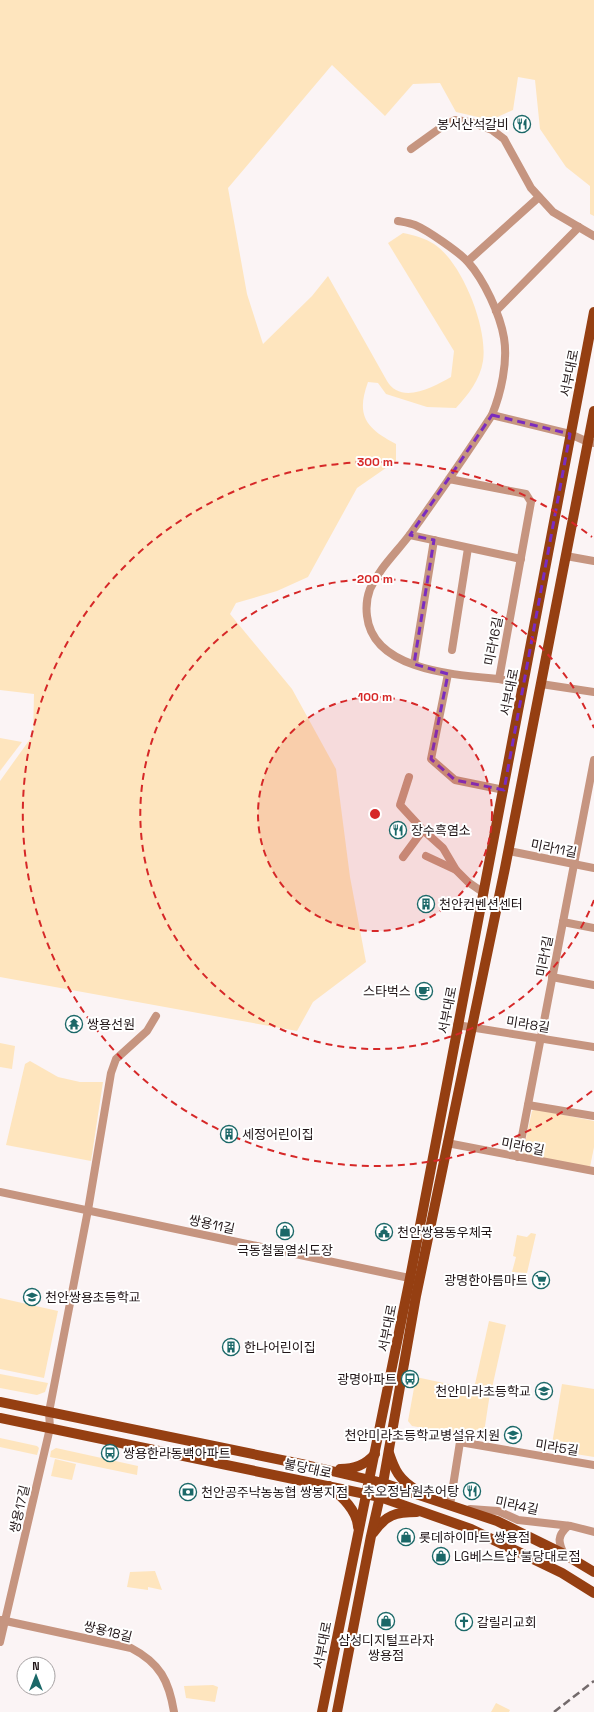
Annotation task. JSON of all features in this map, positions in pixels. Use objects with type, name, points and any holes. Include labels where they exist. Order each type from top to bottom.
[{"type":"main road","name":"서부대로","points":[[338,1712],[371,1536],[389,1452],[415,1279],[458,1025],[594,312]]},
{"type":"main road","name":"서부대로","points":[[322,1712],[374,1454],[447,1143],[509,851],[566,556],[591,443],[594,411]]},
{"type":"main road","name":"불당대로","points":[[0,1402],[328,1470],[383,1483],[497,1521],[564,1554],[594,1572]]},
{"type":"main road","name":"불당대로","points":[[0,1418],[380,1497],[472,1529],[562,1573],[594,1593]]},
{"type":"main road","points":[[389,1452],[395,1470],[400,1478],[414,1490],[433,1500]]},
{"type":"main road","points":[[328,1470],[357,1467],[369,1460],[374,1454]]},
{"type":"main road","points":[[327,1485],[343,1497],[354,1514],[358,1524],[358,1534]]},
{"type":"main road","points":[[371,1536],[382,1521],[394,1514],[405,1512],[425,1512]]},
{"type":"street","points":[[411,149],[443,126],[455,120],[471,122],[492,130],[504,139],[531,188],[538,197],[554,212],[594,236]]},
{"type":"street","points":[[398,221],[417,226],[468,261],[538,197]]},
{"type":"street","points":[[496,311],[579,227]]},
{"type":"street","name":"미라16길","points":[[449,479],[526,494],[531,502],[498,679],[448,674],[402,660],[385,649],[375,638],[368,624],[366,609],[370,590],[382,570],[410,535],[449,479],[492,415],[498,401],[504,369],[504,339],[496,311],[481,281],[468,261]]},
{"type":"street","points":[[492,415],[570,434],[591,443]]},
{"type":"street","points":[[410,535],[521,559]]},
{"type":"street","points":[[414,664],[434,540]]},
{"type":"street","points":[[452,650],[468,548]]},
{"type":"street","points":[[566,556],[594,561]]},
{"type":"street","points":[[448,674],[431,759],[455,780],[504,790]]},
{"type":"street","points":[[498,679],[523,684]]},
{"type":"street","points":[[541,684],[594,692]]},
{"type":"street","name":"미라1길","points":[[518,1157],[594,760]]},
{"type":"street","points":[[409,777],[400,804],[423,830],[443,848],[456,870],[468,882],[484,893]]},
{"type":"street","points":[[585,808],[594,809]]},
{"type":"street","points":[[403,857],[423,830]]},
{"type":"street","name":"미라11길","points":[[509,851],[594,868]]},
{"type":"street","points":[[426,856],[456,870]]},
{"type":"street","points":[[563,922],[594,928]]},
{"type":"street","points":[[552,977],[594,985]]},
{"type":"street","name":"쌍용17길","points":[[0,1642],[2,1620],[50,1428],[49,1412],[88,1210],[111,1073],[116,1059],[147,1032],[156,1016]]},
{"type":"street","name":"미라8길","points":[[458,1025],[594,1047]]},
{"type":"street","points":[[528,1104],[594,1116]]},
{"type":"street","name":"미라6길","points":[[447,1143],[594,1171]]},
{"type":"street","name":"쌍용11길","points":[[0,1192],[415,1279]]},
{"type":"street","name":"미라5길","points":[[454,1506],[460,1442],[594,1465]]},
{"type":"street","name":"미라4길","points":[[454,1506],[498,1512],[518,1520],[568,1526],[594,1532]]},
{"type":"street","points":[[564,1554],[558,1540],[561,1532],[568,1526]]},
{"type":"street","name":"쌍용18길","points":[[2,1620],[132,1648],[142,1653],[159,1669],[168,1686],[174,1712]]},
{"type":"highlighted area","points":[[492,415],[570,434],[504,790],[455,780],[431,759],[448,674],[414,664],[434,540],[410,535]]},
{"type":"shaded area","points":[[0,0],[594,0],[594,216],[590,214],[590,186],[566,167],[540,129],[535,80],[518,77],[513,110],[491,120],[456,112],[440,83],[413,84],[385,116],[332,65],[228,188],[247,294],[263,344],[312,296],[328,276],[387,381],[393,388],[402,392],[417,392],[432,387],[451,377],[454,351],[388,243],[403,233],[423,238],[434,244],[454,265],[471,297],[477,314],[483,347],[483,361],[479,375],[469,392],[456,408],[427,407],[386,394],[378,383],[368,382],[364,393],[363,412],[370,426],[385,438],[396,444],[396,461],[357,488],[308,577],[277,591],[236,603],[230,614],[292,689],[336,769],[350,877],[366,962],[313,1002],[297,1031],[0,977],[0,781],[33,735],[34,694],[0,690]]},
{"type":"shaded area","points":[[0,738],[22,742],[0,771]]},
{"type":"shaded area","points":[[0,1043],[15,1046],[12,1069],[0,1067]]},
{"type":"shaded area","points":[[30,1061],[58,1077],[80,1082],[103,1082],[91,1161],[6,1145],[25,1064]]},
{"type":"shaded area","points":[[535,1109],[594,1121],[594,1147],[590,1167],[525,1155],[523,1152],[532,1111]]},
{"type":"shaded area","points":[[531,1233],[536,1234],[527,1273],[512,1272],[516,1257],[513,1256],[517,1235],[527,1237]]},
{"type":"shaded area","points":[[0,1298],[58,1311],[44,1378],[0,1369]]},
{"type":"shaded area","points":[[489,1321],[506,1325],[492,1388],[475,1384]]},
{"type":"shaded area","points":[[0,1374],[48,1383],[45,1392],[37,1395],[0,1388]]},
{"type":"shaded area","points":[[416,1377],[490,1393],[483,1439],[412,1426],[408,1421]]},
{"type":"shaded area","points":[[562,1384],[594,1389],[594,1457],[551,1450]]},
{"type":"shaded area","points":[[0,1438],[37,1446],[39,1448],[37,1455],[0,1447]]},
{"type":"shaded area","points":[[56,1448],[138,1466],[137,1475],[50,1457],[51,1451]]},
{"type":"shaded area","points":[[55,1459],[76,1464],[72,1480],[51,1476]]},
{"type":"shaded area","points":[[155,1571],[162,1590],[148,1587],[148,1590],[127,1587],[130,1572]]},
{"type":"shaded area","points":[[213,1685],[218,1687],[215,1702],[186,1698],[184,1686]]},
{"type":"shaded area","points":[[496,1703],[510,1710],[509,1712],[491,1712]]},
{"type":"railway","points":[[554,1712],[594,1681]]},
{"type":"place","name":"봉서산석갈비","points":[[522,124]]},
{"type":"place","name":"장수흑염소","points":[[398,830]]},
{"type":"place","name":"천안컨벤션센터","points":[[426,904]]},
{"type":"place","name":"스타벅스","points":[[424,991]]},
{"type":"place","name":"쌍용선원","points":[[74,1024]]},
{"type":"place","name":"세정어린이집","points":[[229,1134]]},
{"type":"place","name":"극동철물열쇠도장","points":[[285,1231]]},
{"type":"place","name":"천안쌍용동우체국","points":[[384,1232]]},
{"type":"place","name":"광명한아름마트","points":[[541,1280]]},
{"type":"place","name":"천안쌍용초등학교","points":[[32,1297]]},
{"type":"place","name":"한나어린이집","points":[[231,1347]]},
{"type":"place","name":"광명아파트","points":[[410,1379]]},
{"type":"place","name":"천안미라초등학교","points":[[544,1391]]},
{"type":"place","name":"천안미라초등학교병설유치원","points":[[513,1435]]},
{"type":"place","name":"쌍용한라동백아파트","points":[[110,1453]]},
{"type":"place","name":"추오정남원추어탕","points":[[472,1491]]},
{"type":"place","name":"천안공주낙농농협 쌍봉지점","points":[[188,1492]]},
{"type":"place","name":"롯데하이마트 쌍용점","points":[[406,1537]]},
{"type":"place","name":"LG베스트샵 불당대로점","points":[[441,1556]]},
{"type":"place","name":"삼성디지털프라자 쌍용점","points":[[386,1621]]},
{"type":"place","name":"갈릴리교회","points":[[464,1622]]}]
